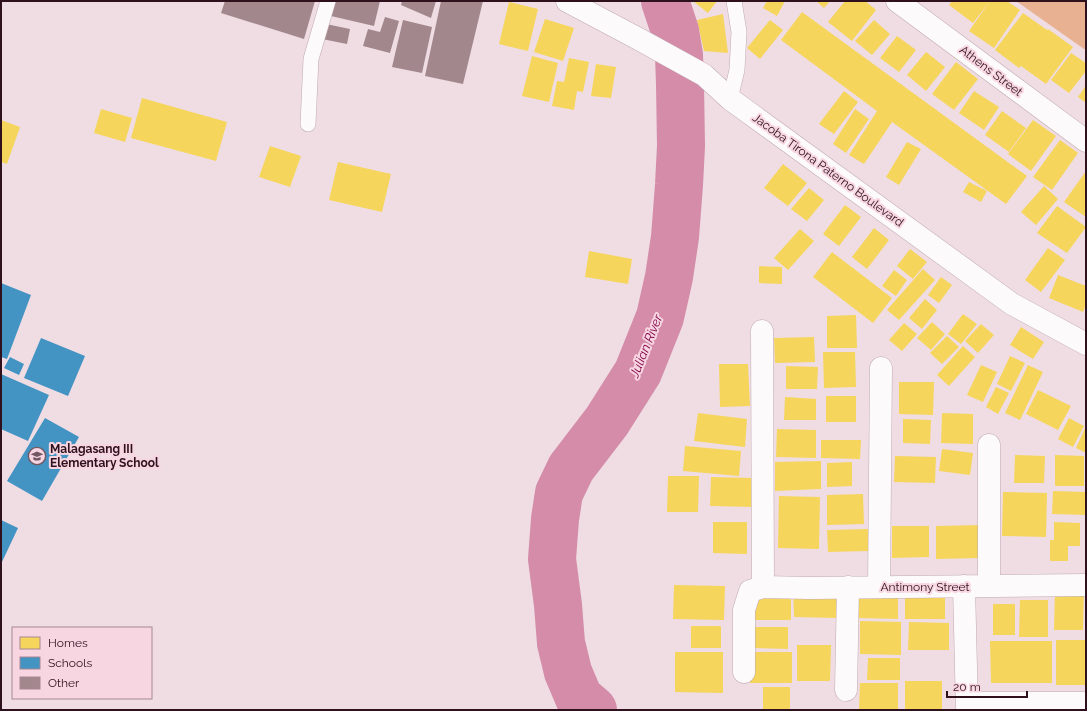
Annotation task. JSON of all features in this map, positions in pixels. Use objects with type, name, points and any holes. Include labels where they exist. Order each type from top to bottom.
[{"type":"street","name":"Jacoba Tirona Paterno Boulevard","points":[[567,1],[704,75],[730,99],[1012,304],[1086,344]]},
{"type":"street","name":"Athens Street","points":[[896,1],[1086,141]]},
{"type":"street","points":[[744,672],[744,610],[750,591],[764,587],[762,331]]},
{"type":"street","points":[[879,587],[881,368]]},
{"type":"street","points":[[989,445],[989,586]]},
{"type":"street","name":"Antimony Street","points":[[764,587],[810,588],[1086,585]]},
{"type":"street","points":[[964,586],[967,706],[1086,703]]},
{"type":"street","points":[[846,690],[848,587]]},
{"type":"lane","points":[[308,124],[311,59],[328,1]]},
{"type":"lane","points":[[730,99],[737,70],[739,32],[734,1]]},
{"type":"shaded area","points":[[1016,1],[1086,1],[1086,49],[1084,49]]},
{"type":"building: Homes","points":[[693,1],[717,1],[708,13]]},
{"type":"building: Homes","points":[[767,1],[785,1],[777,16],[763,8]]},
{"type":"building: Homes","points":[[816,1],[830,1],[824,8]]},
{"type":"building: Homes","points":[[845,1],[865,1],[876,10],[852,41],[828,22]]},
{"type":"building: Homes","points":[[952,1],[990,1],[973,23],[949,5]]},
{"type":"building: Homes","points":[[990,1],[1007,1],[1020,10],[994,48],[969,31]]},
{"type":"building: Homes","points":[[509,2],[538,9],[528,51],[499,44]]},
{"type":"building: Homes","points":[[802,12],[1027,176],[1006,204],[892,122],[864,164],[849,155],[877,111],[781,40]]},
{"type":"building: Homes","points":[[1023,13],[1073,47],[1046,84],[1021,66],[1019,68],[995,50]]},
{"type":"building: Homes","points":[[723,14],[728,53],[704,51],[697,20]]},
{"type":"building: Homes","points":[[545,19],[574,28],[563,61],[534,52]]},
{"type":"building: Homes","points":[[770,20],[783,30],[760,59],[747,48]]},
{"type":"building: Homes","points":[[874,20],[890,34],[872,55],[855,41]]},
{"type":"building: Homes","points":[[897,36],[916,50],[899,72],[880,58]]},
{"type":"building: Homes","points":[[926,52],[945,67],[926,91],[907,75]]},
{"type":"building: Homes","points":[[1071,53],[1086,63],[1086,71],[1069,93],[1051,80]]},
{"type":"building: Homes","points":[[532,56],[558,63],[549,102],[522,96]]},
{"type":"building: Homes","points":[[569,58],[589,62],[583,92],[577,91],[574,110],[552,106],[557,81],[564,82]]},
{"type":"building: Homes","points":[[956,62],[978,79],[954,110],[932,94]]},
{"type":"building: Homes","points":[[596,64],[616,67],[611,98],[591,96]]},
{"type":"building: Homes","points":[[1086,85],[1086,103],[1078,97]]},
{"type":"building: Homes","points":[[844,91],[858,102],[834,134],[819,124]]},
{"type":"building: Homes","points":[[974,91],[999,107],[984,130],[959,113]]},
{"type":"building: Homes","points":[[142,98],[227,122],[216,161],[131,138]]},
{"type":"building: Homes","points":[[101,109],[132,118],[125,142],[94,133]]},
{"type":"building: Homes","points":[[855,109],[869,119],[846,153],[833,144]]},
{"type":"building: Homes","points":[[1002,111],[1026,128],[1009,152],[985,135]]},
{"type":"building: Homes","points":[[1,120],[20,127],[7,164],[1,162]]},
{"type":"building: Homes","points":[[1033,120],[1056,136],[1031,171],[1008,154]]},
{"type":"building: Homes","points":[[1060,140],[1078,153],[1052,190],[1033,177]]},
{"type":"building: Homes","points":[[907,142],[921,149],[899,185],[886,177]]},
{"type":"building: Homes","points":[[270,146],[301,156],[290,187],[259,177]]},
{"type":"building: Homes","points":[[338,162],[391,174],[382,212],[329,200]]},
{"type":"building: Homes","points":[[783,164],[807,183],[788,206],[764,188]]},
{"type":"building: Homes","points":[[1086,171],[1086,217],[1064,202]]},
{"type":"building: Homes","points":[[969,182],[987,191],[981,202],[963,192]]},
{"type":"building: Homes","points":[[1044,186],[1058,199],[1036,225],[1021,212]]},
{"type":"building: Homes","points":[[809,188],[824,200],[807,221],[791,209]]},
{"type":"building: Homes","points":[[845,205],[861,217],[839,246],[823,234]]},
{"type":"building: Homes","points":[[1057,206],[1086,227],[1067,253],[1037,233]]},
{"type":"building: Homes","points":[[874,228],[889,240],[867,269],[852,257]]},
{"type":"building: Homes","points":[[800,229],[814,241],[788,270],[774,258]]},
{"type":"building: Homes","points":[[1048,248],[1065,260],[1041,292],[1025,280]]},
{"type":"building: Homes","points":[[910,249],[927,262],[913,279],[897,266]]},
{"type":"building: Homes","points":[[589,251],[632,259],[628,284],[585,277]]},
{"type":"building: Homes","points":[[832,252],[892,298],[873,323],[813,277]]},
{"type":"building: Homes","points":[[759,266],[782,267],[782,284],[759,283]]},
{"type":"building: Homes","points":[[923,269],[935,280],[899,320],[887,310]]},
{"type":"building: Homes","points":[[894,270],[907,280],[896,296],[882,286]]},
{"type":"building: Homes","points":[[1058,275],[1086,286],[1086,304],[1083,312],[1049,298]]},
{"type":"building: Homes","points":[[941,277],[952,285],[939,303],[928,295]]},
{"type":"building: Homes","points":[[925,299],[937,310],[922,329],[909,318]]},
{"type":"building: Homes","points":[[963,314],[977,324],[961,344],[948,334]]},
{"type":"building: Homes","points":[[856,315],[857,348],[827,348],[827,316]]},
{"type":"building: Homes","points":[[932,322],[945,334],[931,350],[917,338]]},
{"type":"building: Homes","points":[[904,323],[917,334],[902,351],[889,340]]},
{"type":"building: Homes","points":[[981,324],[994,335],[978,353],[965,341]]},
{"type":"building: Homes","points":[[1021,327],[1044,342],[1033,359],[1010,345]]},
{"type":"building: Homes","points":[[947,336],[959,347],[942,364],[930,353]]},
{"type":"building: Homes","points":[[814,337],[815,362],[775,363],[774,338]]},
{"type":"building: Homes","points":[[963,346],[975,357],[949,386],[937,375]]},
{"type":"building: Homes","points":[[823,352],[855,352],[856,387],[824,388]]},
{"type":"building: Homes","points":[[1010,356],[1025,363],[1011,391],[997,384]]},
{"type":"building: Homes","points":[[719,364],[748,364],[750,406],[720,407]]},
{"type":"building: Homes","points":[[981,365],[997,372],[983,402],[967,395]]},
{"type":"building: Homes","points":[[1028,365],[1043,372],[1020,420],[1005,413]]},
{"type":"building: Homes","points":[[786,366],[818,367],[817,389],[786,389]]},
{"type":"building: Homes","points":[[899,382],[934,382],[933,415],[899,414]]},
{"type":"building: Homes","points":[[996,387],[1009,393],[998,414],[986,407]]},
{"type":"building: Homes","points":[[1038,390],[1071,406],[1058,430],[1026,414]]},
{"type":"building: Homes","points":[[826,396],[856,396],[856,422],[826,422]]},
{"type":"building: Homes","points":[[785,397],[816,399],[816,420],[784,420]]},
{"type":"building: Homes","points":[[698,413],[747,419],[745,447],[694,441]]},
{"type":"building: Homes","points":[[942,413],[973,414],[973,444],[941,443]]},
{"type":"building: Homes","points":[[1069,418],[1084,426],[1073,447],[1058,439]]},
{"type":"building: Homes","points":[[903,419],[931,420],[930,444],[903,443]]},
{"type":"building: Homes","points":[[1086,426],[1086,453],[1076,448]]},
{"type":"building: Homes","points":[[777,429],[816,430],[816,458],[776,457]]},
{"type":"building: Homes","points":[[821,440],[861,440],[860,459],[821,458]]},
{"type":"building: Homes","points":[[685,446],[741,451],[739,476],[683,471]]},
{"type":"building: Homes","points":[[942,449],[973,453],[970,475],[939,471]]},
{"type":"building: Homes","points":[[1015,455],[1045,456],[1044,483],[1014,483]]},
{"type":"building: Homes","points":[[1055,455],[1084,456],[1084,486],[1055,486]]},
{"type":"building: Homes","points":[[895,456],[936,457],[935,483],[894,482]]},
{"type":"building: Homes","points":[[821,461],[821,489],[775,491],[775,462]]},
{"type":"building: Homes","points":[[852,462],[852,486],[827,487],[827,463]]},
{"type":"building: Homes","points":[[668,476],[699,476],[698,512],[667,512]]},
{"type":"building: Homes","points":[[711,477],[754,478],[754,507],[710,506]]},
{"type":"building: Homes","points":[[1053,491],[1086,492],[1086,515],[1052,514]]},
{"type":"building: Homes","points":[[1003,492],[1047,493],[1046,537],[1002,536]]},
{"type":"building: Homes","points":[[863,494],[864,524],[827,525],[827,495]]},
{"type":"building: Homes","points":[[779,496],[820,497],[819,549],[778,548]]},
{"type":"building: Homes","points":[[713,522],[747,522],[747,554],[713,553]]},
{"type":"building: Homes","points":[[1054,522],[1080,523],[1080,546],[1068,546],[1068,561],[1050,561],[1050,540],[1054,540]]},
{"type":"building: Homes","points":[[982,525],[982,558],[936,559],[936,526]]},
{"type":"building: Homes","points":[[892,526],[929,526],[929,557],[892,558]]},
{"type":"building: Homes","points":[[868,529],[869,551],[828,552],[827,530]]},
{"type":"building: Homes","points":[[674,585],[725,586],[724,620],[673,619]]},
{"type":"building: Homes","points":[[905,587],[945,587],[945,619],[905,619]]},
{"type":"building: Homes","points":[[1055,587],[1084,587],[1083,630],[1054,630]]},
{"type":"building: Homes","points":[[859,588],[898,588],[898,619],[858,618]]},
{"type":"building: Homes","points":[[793,589],[837,589],[837,618],[794,617]]},
{"type":"building: Homes","points":[[748,597],[791,598],[791,620],[748,620]]},
{"type":"building: Homes","points":[[1020,600],[1048,600],[1048,637],[1019,637]]},
{"type":"building: Homes","points":[[993,604],[1015,604],[1015,635],[993,635]]},
{"type":"building: Homes","points":[[860,621],[901,622],[901,655],[860,654]]},
{"type":"building: Homes","points":[[909,622],[949,623],[949,650],[908,650]]},
{"type":"building: Homes","points":[[691,626],[721,626],[721,648],[691,648]]},
{"type":"building: Homes","points":[[752,627],[788,627],[788,649],[751,648]]},
{"type":"building: Homes","points":[[1056,640],[1086,640],[1086,685],[1056,685]]},
{"type":"building: Homes","points":[[990,641],[1052,641],[1052,683],[991,683]]},
{"type":"building: Homes","points":[[797,645],[831,645],[830,681],[797,681]]},
{"type":"building: Homes","points":[[675,652],[723,652],[723,693],[675,692]]},
{"type":"building: Homes","points":[[750,652],[792,652],[792,683],[750,683]]},
{"type":"building: Homes","points":[[868,658],[900,658],[900,680],[867,680]]},
{"type":"building: Homes","points":[[905,681],[942,681],[942,710],[905,710]]},
{"type":"building: Homes","points":[[860,683],[898,683],[898,710],[859,710]]},
{"type":"building: Homes","points":[[763,687],[790,687],[790,710],[763,710]]},
{"type":"building: Schools","points":[[1,283],[31,295],[7,359],[1,357]]},
{"type":"building: Schools","points":[[41,338],[85,356],[68,396],[24,378]]},
{"type":"building: Schools","points":[[10,357],[24,364],[19,375],[4,368]]},
{"type":"building: Schools","points":[[1,374],[49,395],[28,441],[1,429]]},
{"type":"building: Schools","points":[[45,418],[79,437],[42,501],[7,481]]},
{"type":"building: Schools","points":[[1,520],[18,528],[1,564]]},
{"type":"building: Other","points":[[225,1],[315,1],[304,39],[221,13]]},
{"type":"building: Other","points":[[335,1],[380,1],[374,26],[331,16]]},
{"type":"building: Other","points":[[402,1],[436,1],[431,18],[401,5]]},
{"type":"building: Other","points":[[441,1],[483,1],[463,84],[425,76]]},
{"type":"building: Other","points":[[385,17],[399,21],[390,53],[363,46],[368,29],[380,32]]},
{"type":"building: Other","points":[[403,20],[432,27],[422,73],[392,67]]},
{"type":"building: Other","points":[[326,24],[350,29],[347,44],[322,39]]},
{"type":"waterway","name":"Julian River","points":[[593,710],[579,698],[568,672],[561,643],[552,559],[555,519],[559,493],[571,468],[607,421],[638,372],[660,317],[669,277],[675,237],[681,146],[679,55],[675,31],[665,1]]},
{"type":"place","name":"Malagasang III Elementary School","points":[[37,456]]}]
